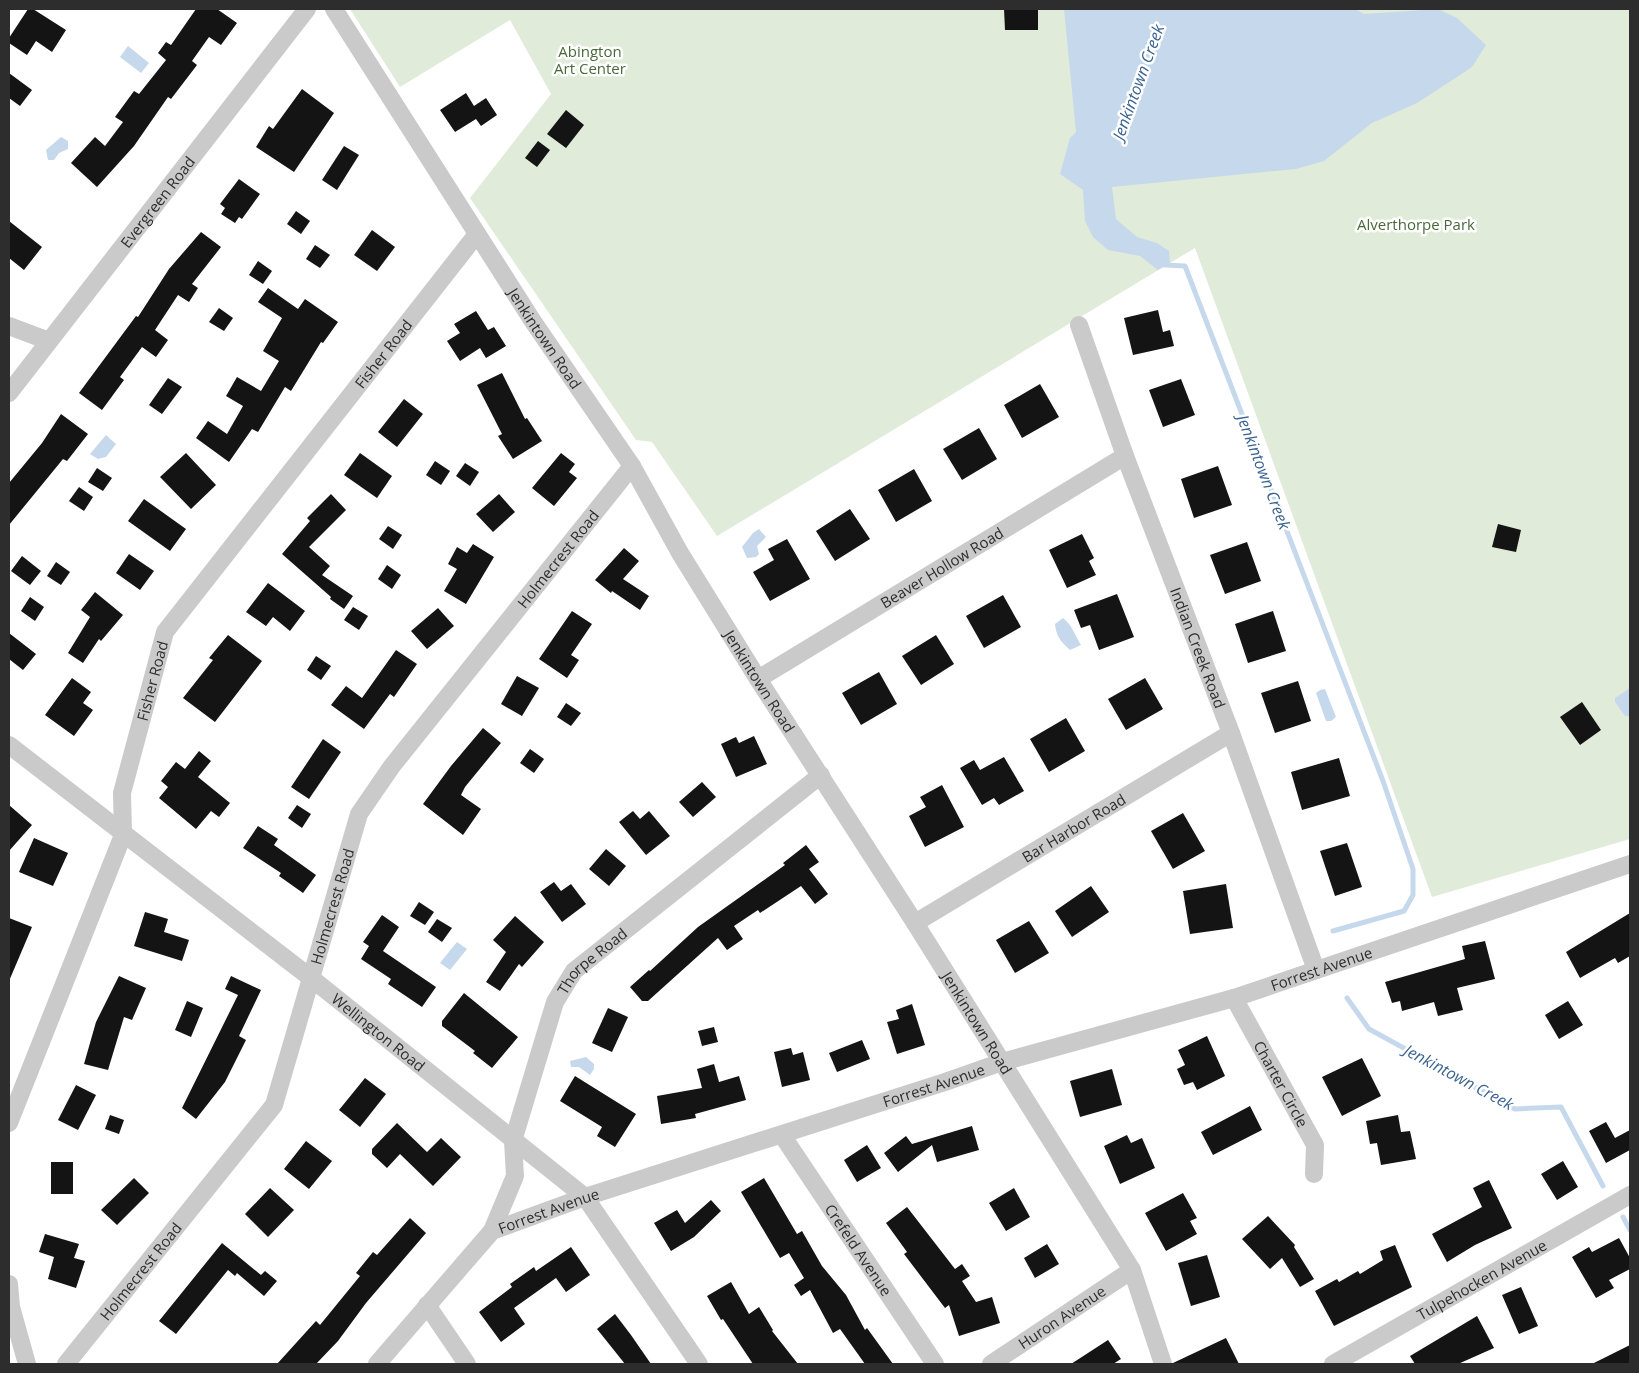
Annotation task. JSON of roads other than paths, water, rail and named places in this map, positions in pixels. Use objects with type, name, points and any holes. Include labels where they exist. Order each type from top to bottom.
[{"type":"street","name":"Evergreen Road","points":[[9,394],[307,9]]},
{"type":"street","name":"Jenkintown Road","points":[[334,9],[532,320],[632,466],[680,553],[758,679],[915,923],[1132,1270],[1163,1364]]},
{"type":"street","name":"Fisher Road","points":[[9,1123],[122,835],[122,793],[165,632],[477,234]]},
{"type":"street","name":"Indian Creek Road","points":[[1079,325],[1125,456],[1231,733],[1316,970]]},
{"type":"street","points":[[9,326],[49,341]]},
{"type":"street","name":"Beaver Hollow Road","points":[[758,679],[1125,456]]},
{"type":"street","name":"Holmecrest Road","points":[[66,1364],[274,1106],[359,814],[392,766],[632,466]]},
{"type":"street","name":"Bar Harbor Road","points":[[915,923],[1231,733]]},
{"type":"street","name":"Wellington Road","points":[[9,746],[122,835],[311,978],[585,1197],[699,1364]]},
{"type":"street","name":"Thorpe Road","points":[[492,1230],[515,1176],[513,1140],[555,1002],[574,971],[821,775]]},
{"type":"street","name":"Forrest Avenue","points":[[377,1364],[492,1230],[585,1197],[782,1135],[1002,1062],[1234,998],[1630,864]]},
{"type":"street","name":"Charter Circle","points":[[1234,998],[1315,1145],[1314,1174]]},
{"type":"street","name":"Crefeld Avenue","points":[[782,1135],[935,1364]]},
{"type":"street","name":"Tulpehocken Avenue","points":[[1333,1364],[1630,1195]]},
{"type":"street","name":"Huron Avenue","points":[[991,1364],[1132,1270]]},
{"type":"street","points":[[9,1284],[12,1307],[27,1364]]},
{"type":"street","points":[[427,1305],[466,1364]]},
{"type":"water","points":[[1064,9],[1355,9],[1364,14],[1438,9],[1457,18],[1486,45],[1472,67],[1417,103],[1372,123],[1324,161],[1296,169],[1112,187],[1116,219],[1137,237],[1157,243],[1169,251],[1170,263],[1158,270],[1140,256],[1108,250],[1093,237],[1085,221],[1083,190],[1060,174],[1070,138],[1076,132]]},
{"type":"water","points":[[128,46],[149,63],[141,73],[120,57]]},
{"type":"water","points":[[61,137],[68,141],[68,149],[59,153],[54,160],[48,160],[46,150]]},
{"type":"water","points":[[106,435],[116,444],[106,457],[98,459],[90,454]]},
{"type":"water","points":[[759,529],[766,537],[757,546],[759,554],[756,557],[747,558],[742,547],[753,533]]},
{"type":"water","points":[[1063,618],[1071,627],[1081,645],[1070,650],[1056,632],[1055,624]]},
{"type":"water","points":[[1630,688],[1630,716],[1625,716],[1615,702],[1615,698]]},
{"type":"water","points":[[1325,689],[1336,717],[1331,721],[1326,721],[1316,693]]},
{"type":"water","points":[[457,942],[467,949],[450,970],[440,963]]},
{"type":"water","points":[[586,1057],[594,1064],[594,1069],[590,1075],[579,1067],[571,1067],[570,1061]]},
{"type":"waterway","name":"Jenkintown Creek","points":[[1160,261],[1165,265],[1185,266],[1383,781],[1413,869],[1413,895],[1404,911],[1333,931]]},
{"type":"waterway","name":"Jenkintown Creek","points":[[1347,998],[1369,1029],[1515,1109],[1561,1107],[1603,1186]]},
{"type":"waterway","name":"Jenkintown Creek","points":[[1623,1217],[1630,1230]]},
{"type":"park label","name":"Abington Art Center","points":[[590,60]]},
{"type":"park label","name":"Alverthorpe Park","points":[[1416,224]]}]
